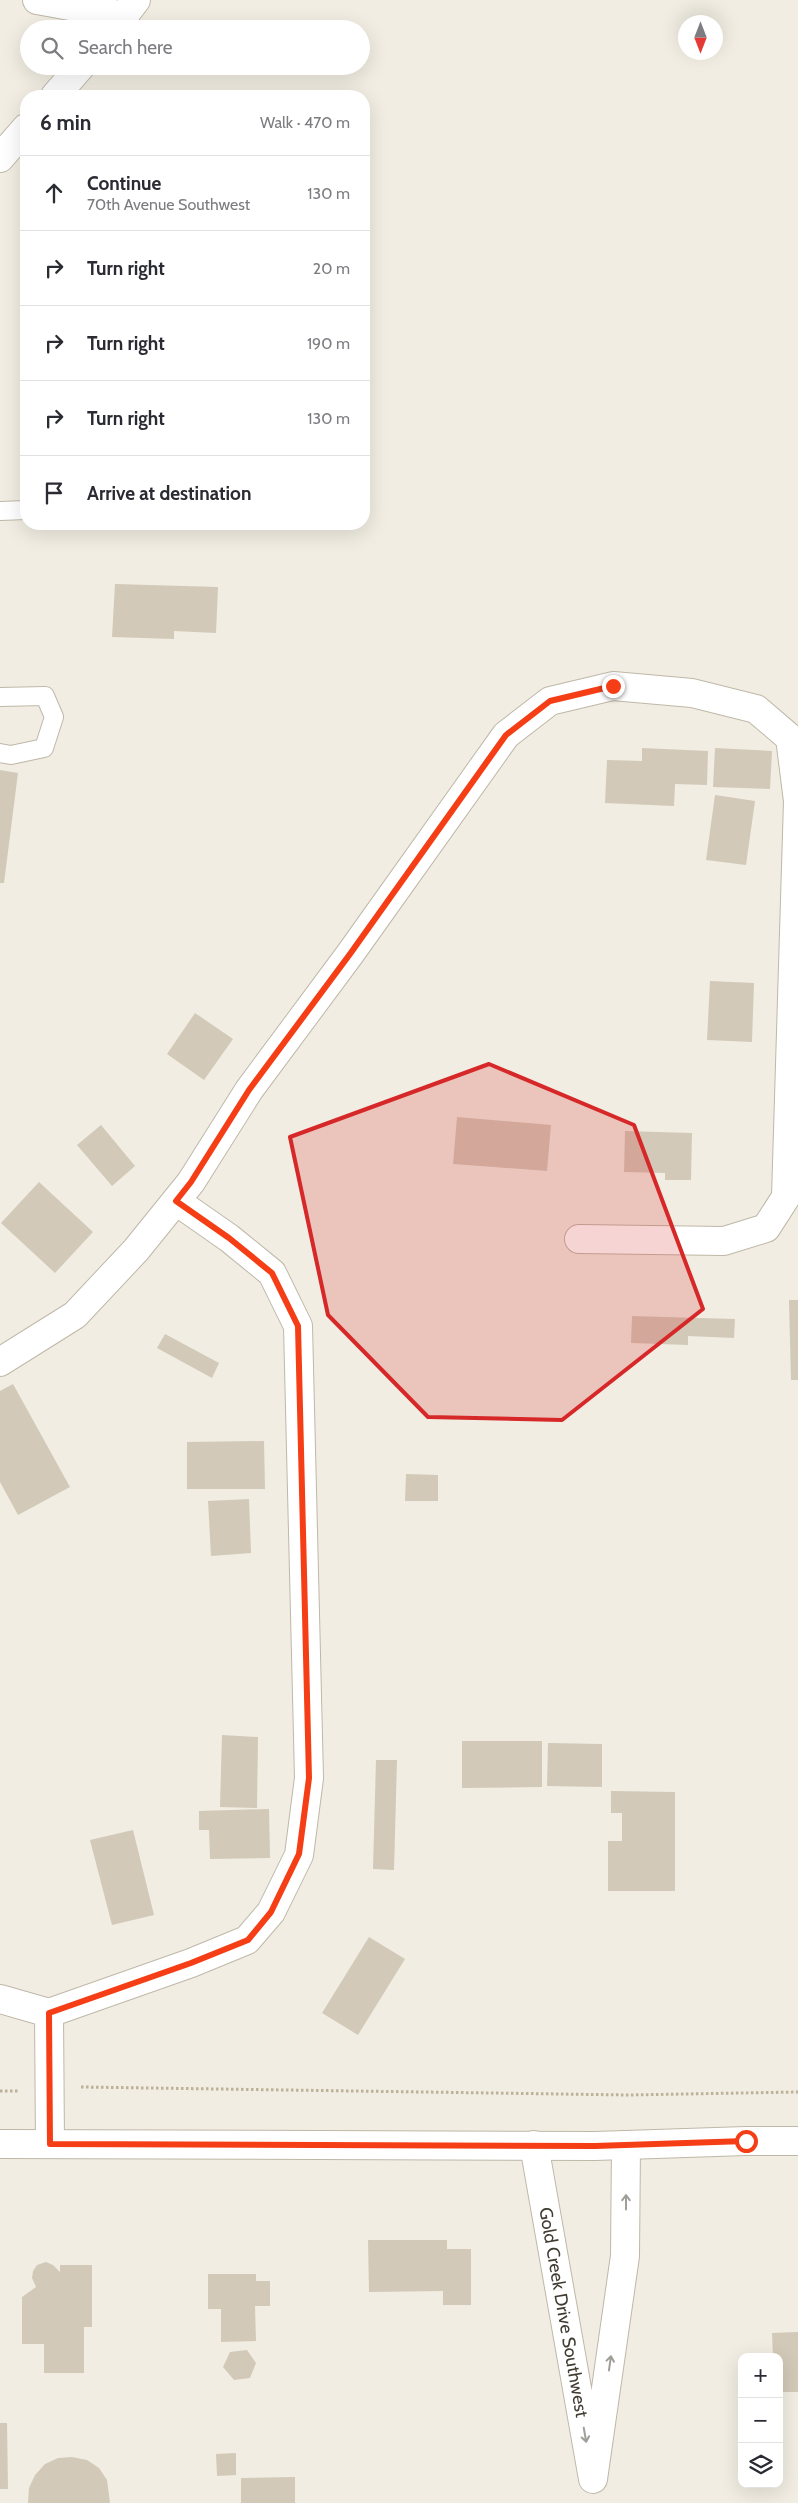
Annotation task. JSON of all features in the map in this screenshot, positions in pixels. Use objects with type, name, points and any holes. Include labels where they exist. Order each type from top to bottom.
[{"type":"street","points":[[37,0],[125,15]]},
{"type":"street","points":[[60,90],[73,75]]},
{"type":"street","points":[[0,158],[20,135]]},
{"type":"street","points":[[0,1362],[74,1315],[136,1250],[176,1201],[191,1182],[249,1090],[350,954],[506,735],[550,701],[613,686],[692,693],[756,709],[790,738],[798,801],[786,1196],[766,1228],[724,1241],[579,1240]]},
{"type":"street","points":[[0,1999],[49,2013],[191,1963],[248,1940],[271,1912],[299,1854],[309,1778],[298,1326],[272,1273],[229,1238],[176,1201]]},
{"type":"street","points":[[49,2013],[50,2144]]},
{"type":"street","points":[[0,2144],[626,2145],[798,2141]]},
{"type":"street","name":"Gold Creek Drive Southwest","points":[[534,2145],[592,2491]]},
{"type":"street","name":"Gold Creek Drive Southwest","points":[[592,2491],[625,2256],[626,2145]]},
{"type":"lane","points":[[0,511],[20,510]]},
{"type":"lane","points":[[0,697],[45,696],[54,717],[44,748],[11,756],[0,753]]},
{"type":"path","points":[[0,2091],[49,2090],[96,2086],[628,2095],[798,2092]]},
{"type":"highlighted area","points":[[489,1064],[634,1125],[703,1309],[562,1420],[428,1417],[328,1315],[290,1137]]},
{"type":"building","points":[[115,584],[218,587],[216,633],[174,631],[174,639],[112,637]]},
{"type":"building","points":[[642,748],[708,751],[707,785],[675,784],[674,806],[605,803],[607,760],[642,761]]},
{"type":"building","points":[[715,748],[772,751],[770,789],[713,787]]},
{"type":"building","points":[[0,770],[18,773],[4,883],[0,883]]},
{"type":"building","points":[[715,795],[755,801],[746,865],[706,860]]},
{"type":"building","points":[[710,981],[754,983],[752,1042],[707,1040]]},
{"type":"building","points":[[195,1013],[233,1039],[204,1080],[167,1054]]},
{"type":"building","points":[[457,1117],[551,1125],[547,1171],[453,1164]]},
{"type":"building","points":[[101,1125],[135,1166],[112,1186],[77,1145]]},
{"type":"building","points":[[625,1131],[692,1133],[691,1180],[665,1180],[665,1173],[624,1172]]},
{"type":"building","points":[[39,1182],[93,1232],[55,1273],[1,1223]]},
{"type":"building","points":[[789,1300],[798,1300],[798,1380],[791,1380]]},
{"type":"building","points":[[632,1316],[735,1319],[734,1338],[688,1336],[688,1345],[631,1343]]},
{"type":"building","points":[[165,1334],[219,1363],[212,1378],[157,1348]]},
{"type":"building","points":[[13,1384],[70,1487],[18,1515],[0,1482],[0,1391]]},
{"type":"building","points":[[264,1441],[265,1489],[187,1489],[187,1442]]},
{"type":"building","points":[[406,1474],[438,1475],[438,1501],[405,1501]]},
{"type":"building","points":[[249,1499],[251,1553],[211,1556],[208,1501]]},
{"type":"building","points":[[222,1735],[258,1737],[257,1808],[220,1807]]},
{"type":"building","points":[[462,1741],[542,1741],[542,1787],[462,1788]]},
{"type":"building","points":[[548,1743],[602,1744],[602,1787],[547,1786]]},
{"type":"building","points":[[376,1760],[397,1760],[394,1870],[373,1869]]},
{"type":"building","points":[[611,1791],[675,1792],[675,1891],[608,1891],[608,1841],[622,1841],[622,1813],[611,1813]]},
{"type":"building","points":[[269,1809],[270,1858],[210,1859],[209,1830],[199,1830],[199,1811]]},
{"type":"building","points":[[133,1830],[154,1915],[112,1925],[90,1840]]},
{"type":"building","points":[[369,1937],[405,1959],[358,2035],[322,2013]]},
{"type":"building","points":[[368,2240],[447,2240],[447,2249],[471,2249],[471,2305],[443,2305],[443,2291],[369,2292]]},
{"type":"building","points":[[46,2262],[53,2265],[60,2272],[60,2265],[92,2265],[92,2327],[84,2327],[84,2373],[44,2373],[44,2344],[22,2344],[22,2297],[36,2287],[32,2278],[33,2271],[37,2265]]},
{"type":"building","points":[[208,2274],[256,2274],[256,2281],[270,2281],[270,2306],[255,2306],[256,2341],[221,2342],[221,2309],[208,2309]]},
{"type":"building","points":[[798,2332],[798,2392],[783,2392],[783,2353],[773,2353],[772,2333]]},
{"type":"building","points":[[247,2350],[256,2363],[250,2378],[234,2380],[223,2367],[230,2352]]},
{"type":"building","points":[[0,2423],[7,2423],[8,2489],[0,2489]]},
{"type":"building","points":[[236,2453],[236,2475],[217,2476],[216,2454]]},
{"type":"building","points":[[72,2457],[87,2460],[99,2468],[107,2480],[110,2503],[28,2503],[29,2488],[35,2475],[45,2464],[58,2458]]},
{"type":"building","points":[[295,2477],[295,2503],[241,2503],[241,2478]]},
{"type":"route","points":[[613,686],[550,701],[506,735],[350,954],[249,1090],[191,1182],[176,1201],[229,1238],[272,1273],[298,1326],[309,1778],[299,1854],[271,1912],[248,1940],[191,1963],[49,2013],[50,2144],[595,2146],[746,2141]]}]
